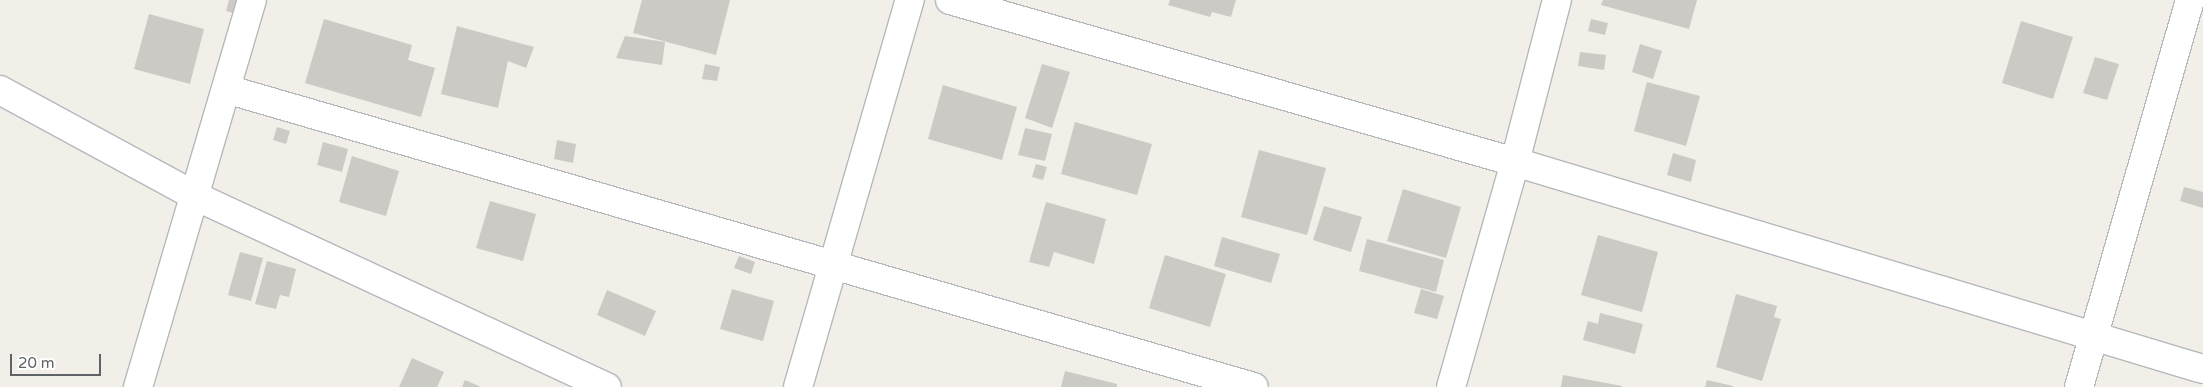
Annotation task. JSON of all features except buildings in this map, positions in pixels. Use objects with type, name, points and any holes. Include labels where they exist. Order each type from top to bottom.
[{"type":"street","points":[[138,387],[252,0]]},
{"type":"street","points":[[798,387],[910,0]]},
{"type":"street","points":[[950,0],[1516,162],[2203,369]]},
{"type":"street","points":[[1451,387],[1516,162],[1557,0]]},
{"type":"street","points":[[2079,387],[2190,0]]},
{"type":"street","points":[[226,89],[1254,387]]},
{"type":"street","points":[[0,90],[195,196],[607,387]]}]
